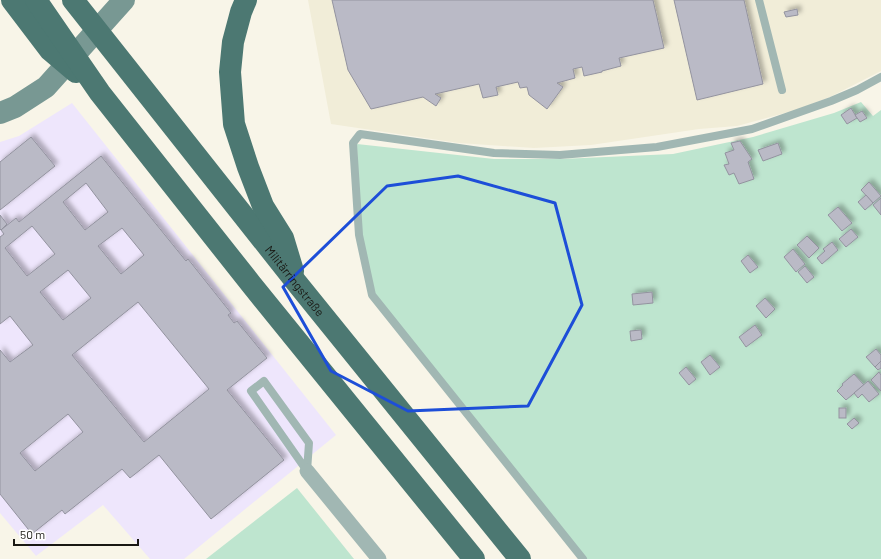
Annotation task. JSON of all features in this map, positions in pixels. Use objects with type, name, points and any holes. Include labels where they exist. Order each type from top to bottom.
[{"type":"highway","points":[[12,0],[50,50],[100,93]]},
{"type":"highway","points":[[36,0],[100,93],[251,284],[474,559]]},
{"type":"highway","name":"Militärringstraße","points":[[73,0],[296,282],[520,559]]},
{"type":"highway","points":[[246,0],[241,12],[233,42],[230,72],[234,124],[263,206],[283,238],[296,282]]},
{"type":"main road","points":[[0,113],[15,107],[46,87],[123,1]]},
{"type":"street","points":[[307,471],[379,559]]},
{"type":"lane","points":[[759,0],[782,90]]},
{"type":"lane","points":[[583,559],[372,295],[359,235],[353,143],[360,134],[494,153],[560,155],[657,147],[752,130],[831,101],[857,90],[881,77]]},
{"type":"lane","points":[[264,381],[309,444],[307,471],[251,391],[264,381]]},
{"type":"highlighted area","points":[[458,176],[555,203],[582,305],[528,406],[408,411],[331,371],[283,287],[387,186]]},
{"type":"shaded area","points":[[308,0],[881,0],[881,71],[830,97],[796,110],[737,126],[699,129],[591,145],[534,148],[459,143],[331,124]]},
{"type":"shaded area","points":[[72,103],[336,435],[184,559],[150,559],[103,505],[36,556],[0,513],[0,142],[19,136]]},
{"type":"green space","points":[[861,102],[873,116],[881,110],[881,559],[583,559],[372,295],[359,235],[357,144],[494,159],[561,159],[673,154],[753,137],[834,113]]},
{"type":"green space","points":[[297,488],[354,559],[206,559]]},
{"type":"building","points":[[332,0],[653,0],[664,48],[619,58],[621,66],[602,72],[584,76],[582,67],[573,69],[575,78],[557,83],[563,87],[547,109],[529,95],[527,87],[520,88],[518,82],[496,87],[498,95],[483,98],[479,84],[435,94],[441,98],[436,106],[423,97],[371,109],[348,70]]},
{"type":"building","points":[[674,0],[744,0],[763,84],[697,100]]},
{"type":"building","points":[[797,9],[798,15],[786,17],[784,12]]},
{"type":"building","points":[[851,108],[857,118],[847,124],[841,115]]},
{"type":"building","points":[[862,111],[867,118],[860,122],[855,115]]},
{"type":"building","points":[[31,137],[55,166],[0,210],[0,162]]},
{"type":"building","points":[[740,141],[752,159],[748,162],[754,179],[739,184],[734,173],[729,175],[724,165],[729,164],[725,153],[734,150],[731,143]]},
{"type":"building","points":[[778,143],[782,154],[763,161],[758,150]]},
{"type":"building","points":[[101,156],[186,261],[188,259],[231,313],[228,315],[234,323],[237,321],[267,358],[227,390],[284,460],[211,519],[159,455],[130,478],[122,469],[65,514],[62,510],[32,534],[0,494],[0,350],[10,362],[33,345],[10,316],[0,324],[0,237],[4,234],[1,230],[16,218],[19,222]],"holes":[[[86,183],[108,212],[85,230],[63,202]],[[32,226],[55,254],[27,276],[5,248]],[[122,228],[144,255],[121,274],[98,246]],[[68,270],[91,298],[63,320],[40,292]],[[138,302],[209,389],[144,442],[72,355]],[[68,414],[83,432],[35,471],[20,453]]]},
{"type":"building","points":[[869,182],[881,196],[873,203],[861,190]]},
{"type":"building","points":[[866,195],[873,203],[865,210],[858,202]]},
{"type":"building","points":[[881,198],[881,215],[873,205]]},
{"type":"building","points":[[838,207],[852,223],[842,231],[828,215]]},
{"type":"building","points":[[0,215],[7,224],[1,230],[0,229]]},
{"type":"building","points":[[851,229],[858,237],[846,247],[839,239]]},
{"type":"building","points":[[807,236],[819,248],[809,258],[797,245]]},
{"type":"building","points":[[832,242],[838,250],[822,264],[817,258],[825,251],[823,249]]},
{"type":"building","points":[[793,249],[805,264],[796,272],[784,257]]},
{"type":"building","points":[[748,255],[758,267],[750,273],[741,261]]},
{"type":"building","points":[[805,266],[814,277],[807,283],[798,272]]},
{"type":"building","points":[[652,292],[653,303],[633,305],[632,294]]},
{"type":"building","points":[[765,298],[775,309],[766,318],[756,306]]},
{"type":"building","points":[[755,325],[762,335],[746,347],[739,337]]},
{"type":"building","points":[[641,330],[642,339],[631,341],[630,331]]},
{"type":"building","points":[[876,349],[881,355],[881,361],[875,367],[866,357]]},
{"type":"building","points":[[710,355],[720,367],[710,375],[701,362]]},
{"type":"building","points":[[881,361],[881,368],[878,370],[875,367]]},
{"type":"building","points":[[686,367],[696,379],[689,385],[679,373]]},
{"type":"building","points":[[879,372],[881,375],[881,391],[871,380]]},
{"type":"building","points":[[854,374],[864,385],[846,400],[837,391],[843,385],[842,384]]},
{"type":"building","points":[[868,381],[879,394],[869,402],[862,394],[858,398],[854,393]]},
{"type":"building","points":[[839,408],[846,408],[846,418],[839,418]]},
{"type":"building","points":[[854,418],[859,423],[852,429],[847,424]]}]
